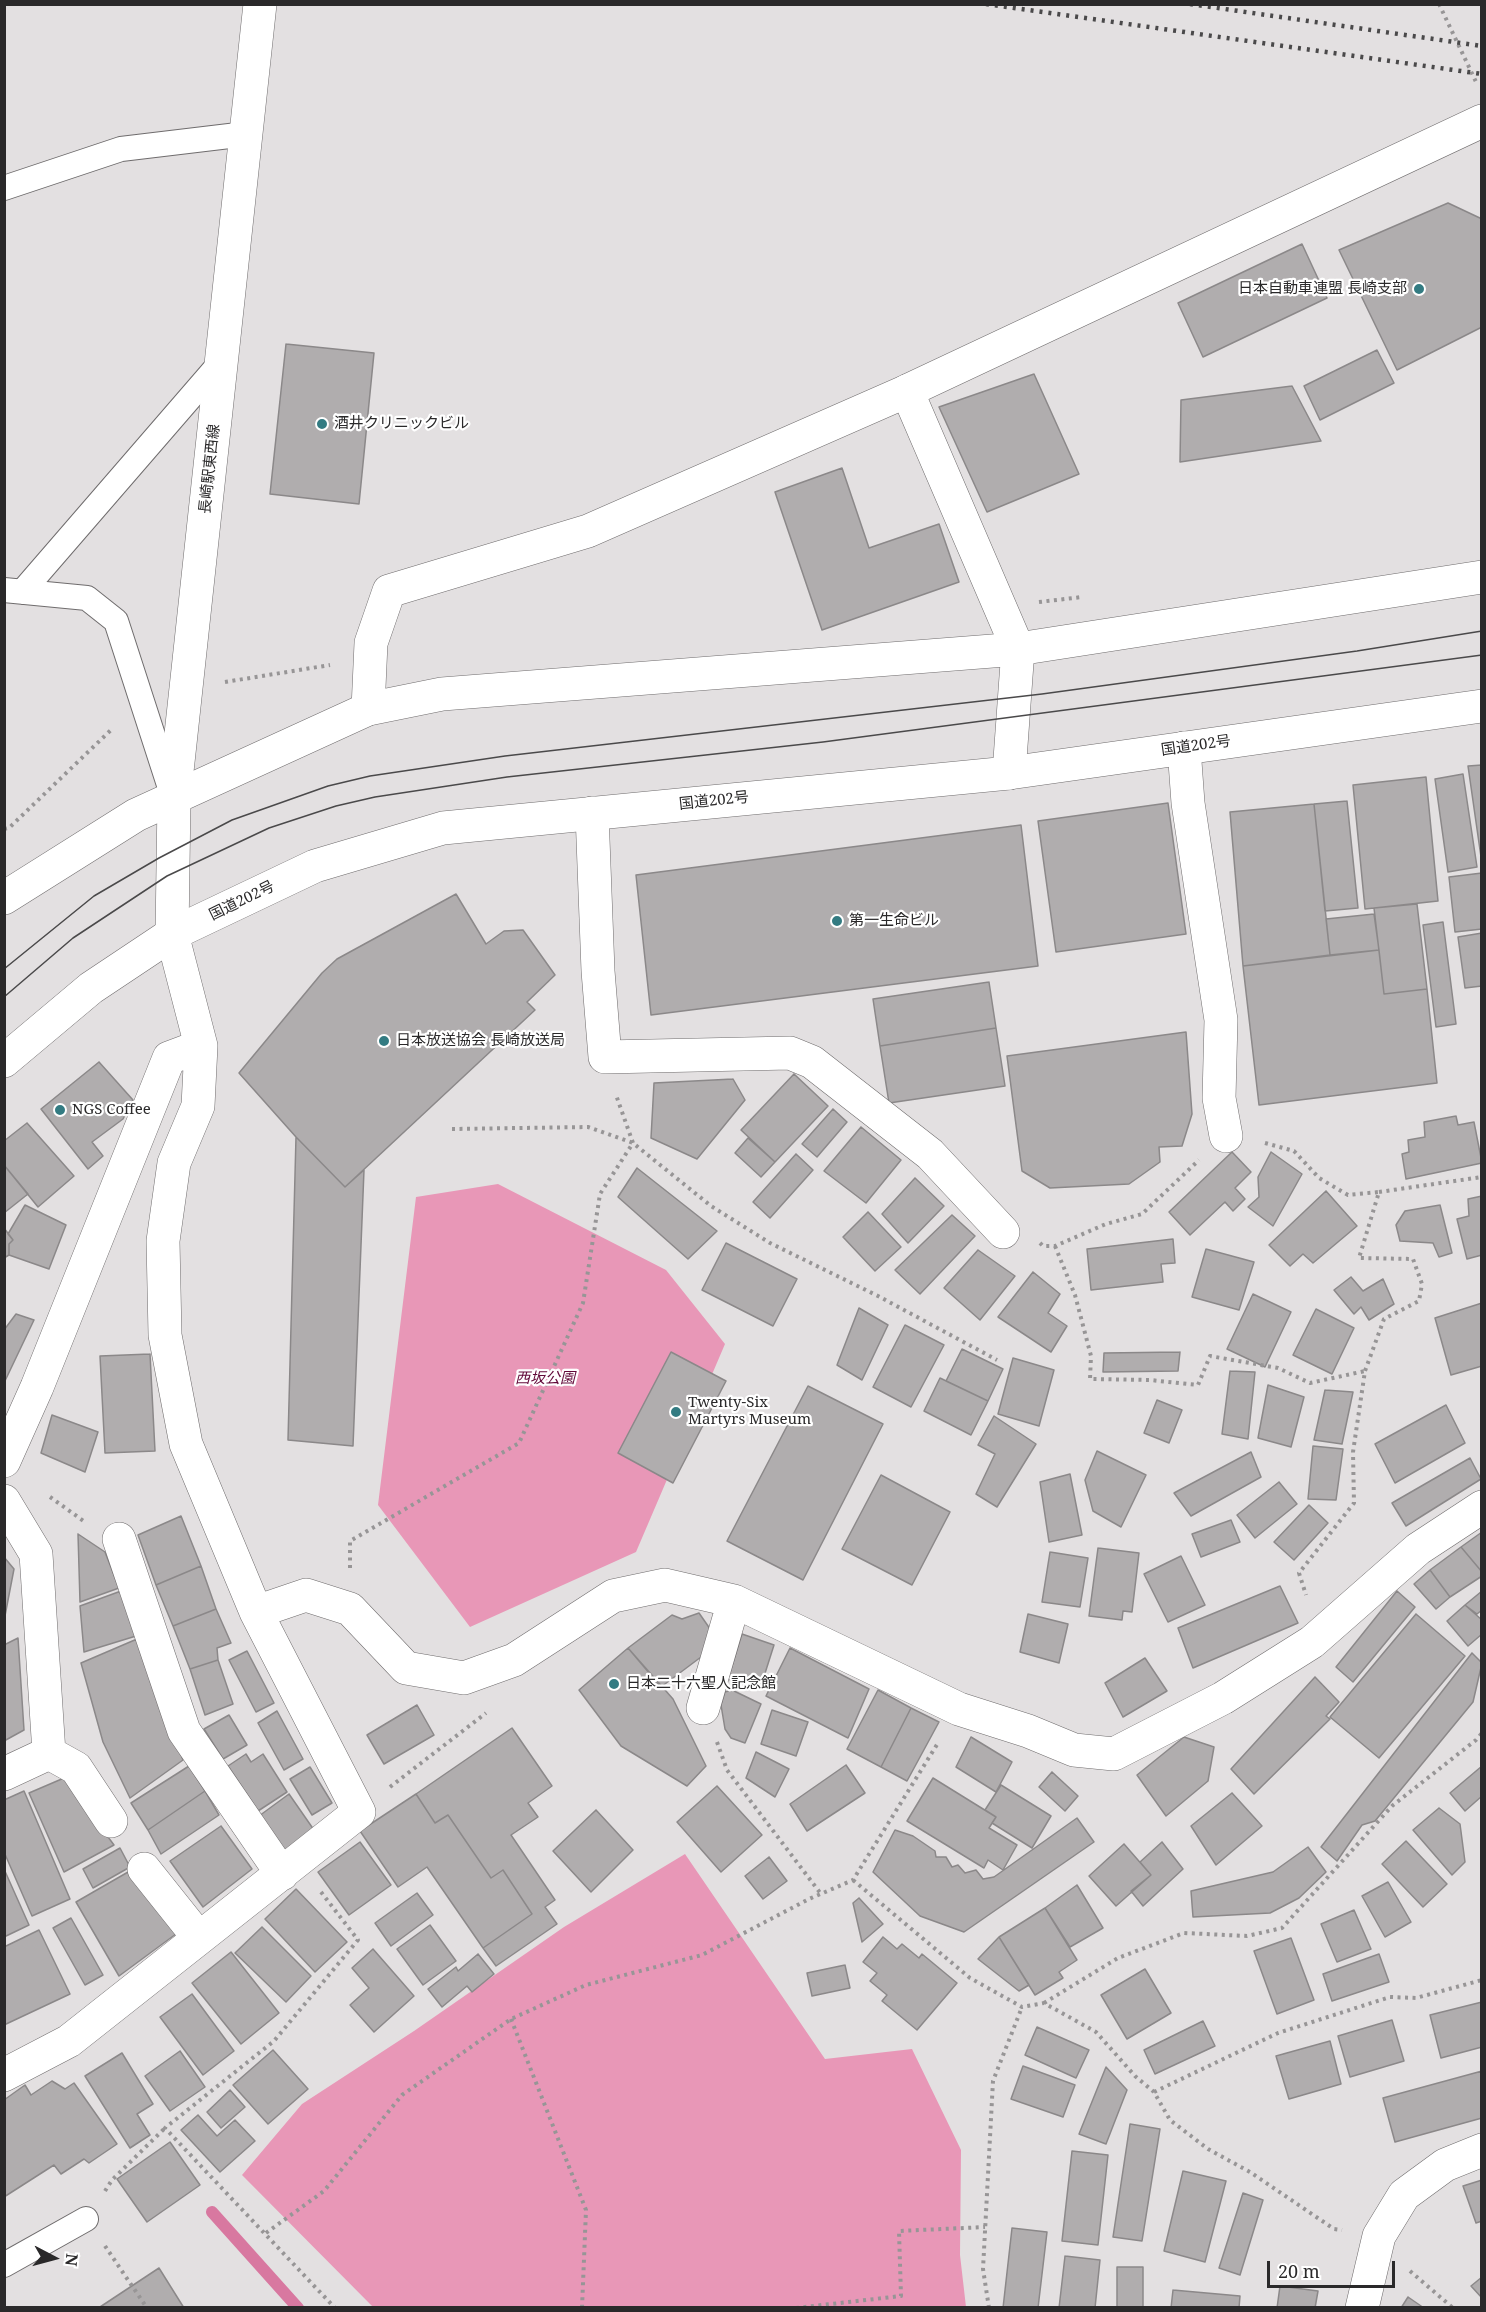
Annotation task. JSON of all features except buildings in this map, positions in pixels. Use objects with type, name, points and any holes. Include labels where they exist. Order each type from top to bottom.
[{"type":"main road","name":"長崎駅東西線","points":[[260,4],[174,799],[172,934],[201,1046],[198,1106],[174,1163],[163,1241],[165,1335],[186,1444],[256,1612],[359,1812]]},
{"type":"main road","points":[[368,709],[371,643],[389,591],[588,531],[907,391],[1482,121]]},
{"type":"main road","points":[[907,391],[1018,649],[1009,773]]},
{"type":"main road","points":[[4,898],[136,815],[368,709],[442,694],[1018,649],[1482,577]]},
{"type":"main road","name":"国道202号","points":[[4,1061],[91,988],[172,934],[315,866],[432,831],[592,813],[1009,773],[1482,706]]},
{"type":"main road","points":[[1184,748],[1188,803],[1221,1020],[1219,1098],[1242,1138]]},
{"type":"main road","points":[[592,813],[598,971],[605,1057],[790,1053],[812,1062],[930,1154],[1003,1232]]},
{"type":"main road","points":[[4,1461],[41,1376],[169,1058],[201,1046]]},
{"type":"main road","points":[[4,1501],[14,1534],[36,1554],[49,1753]]},
{"type":"main road","points":[[256,1612],[306,1595],[350,1610],[406,1668],[464,1678],[514,1660],[613,1596],[665,1585],[735,1601],[959,1709],[1028,1731],[1074,1750],[1114,1754],[1223,1698],[1321,1635],[1418,1549],[1482,1507]]},
{"type":"main road","points":[[120,1539],[184,1731],[289,1868]]},
{"type":"main road","points":[[704,1708],[735,1601]]},
{"type":"main road","points":[[4,1774],[49,1753]]},
{"type":"main road","points":[[49,1753],[76,1768],[111,1821]]},
{"type":"main road","points":[[4,2075],[69,2041],[359,1812]]},
{"type":"main road","points":[[144,1869],[200,1938]]},
{"type":"main road","points":[[1362,2307],[1377,2244],[1404,2195],[1445,2165],[1482,2150]]},
{"type":"lane","points":[[4,188],[121,149],[246,134]]},
{"type":"lane","points":[[13,591],[221,362]]},
{"type":"lane","points":[[13,591],[87,598],[116,621],[174,799]]},
{"type":"lane","points":[[4,2265],[86,2219]]},
{"type":"path","points":[[1439,4],[1482,93]]},
{"type":"path","points":[[605,1057],[609,1076],[633,1143]]},
{"type":"path","points":[[452,1129],[588,1127],[633,1143],[711,1206],[770,1243],[878,1296],[997,1360]]},
{"type":"path","points":[[1043,1246],[1055,1246],[1107,1224],[1142,1214],[1242,1138],[1294,1151],[1319,1178],[1348,1195],[1482,1177]]},
{"type":"path","points":[[350,1610],[350,1541],[519,1443],[583,1304],[600,1194],[633,1143]]},
{"type":"path","points":[[1321,1635],[1299,1573],[1354,1503],[1353,1452],[1365,1371],[1384,1319],[1419,1301],[1422,1284],[1413,1259],[1359,1258],[1378,1192]]},
{"type":"path","points":[[1055,1246],[1075,1295],[1091,1356],[1090,1379],[1150,1380],[1198,1386],[1210,1356],[1278,1368],[1310,1383],[1365,1371]]},
{"type":"path","points":[[42,1491],[78,1518],[120,1539]]},
{"type":"path","points":[[359,1812],[485,1714],[514,1660]]},
{"type":"path","points":[[704,1708],[728,1770],[821,1894]]},
{"type":"path","points":[[266,2233],[324,2191],[402,2095],[511,2019],[586,1985],[702,1955],[853,1880],[959,1709]]},
{"type":"path","points":[[853,1880],[970,1978],[1022,2007],[1044,2003],[1118,1958],[1184,1933],[1247,1936],[1282,1929],[1392,1806],[1482,1733]]},
{"type":"path","points":[[147,2307],[86,2219],[112,2180],[165,2128],[274,2041],[358,1940],[289,1868]]},
{"type":"path","points":[[1154,2092],[1278,2033],[1390,1997],[1416,1998],[1482,1980]]},
{"type":"path","points":[[1044,2003],[1096,2032],[1135,2076],[1154,2092],[1170,2120],[1208,2149],[1250,2172],[1334,2229],[1377,2244],[1453,2307]]},
{"type":"path","points":[[989,2307],[983,2269],[993,2081],[1022,2007]]},
{"type":"path","points":[[511,2019],[586,2210],[582,2307]]},
{"type":"path","points":[[165,2128],[335,2307]]},
{"type":"path","points":[[796,2307],[901,2296],[899,2231],[985,2227]]},
{"type":"green space","name":"西坂公園","points":[[498,1184],[666,1270],[725,1344],[636,1552],[470,1627],[378,1505],[416,1197]]},
{"type":"green space","points":[[685,1854],[825,2059],[912,2049],[961,2150],[960,2255],[966,2307],[373,2307],[242,2175],[302,2104],[414,2031],[564,1927]]},
{"type":"waterway","points":[[212,2212],[298,2308]]},
{"type":"tram line","points":[[4,969],[94,896],[159,858],[232,820],[328,786],[370,776],[505,756],[1042,694],[1357,651],[1482,631]]},
{"type":"tram line","points":[[4,997],[73,938],[167,876],[269,828],[336,806],[375,797],[507,777],[823,742],[1482,655]]},
{"type":"railway","points":[[986,4],[1482,74]]},
{"type":"railway","points":[[1190,4],[1482,46]]},
{"type":"place","name":"日本自動車連盟 長崎支部","points":[[1419,289]]},
{"type":"place","name":"酒井クリニックビル","points":[[322,424]]},
{"type":"place","name":"第一生命ビル","points":[[837,921]]},
{"type":"place","name":"日本放送協会 長崎放送局","points":[[384,1041]]},
{"type":"place","name":"NGS Coffee","points":[[60,1110]]},
{"type":"place","name":"Twenty-Six Martyrs Museum","points":[[676,1412]]},
{"type":"place","name":"日本二十六聖人記念館","points":[[614,1684]]}]
